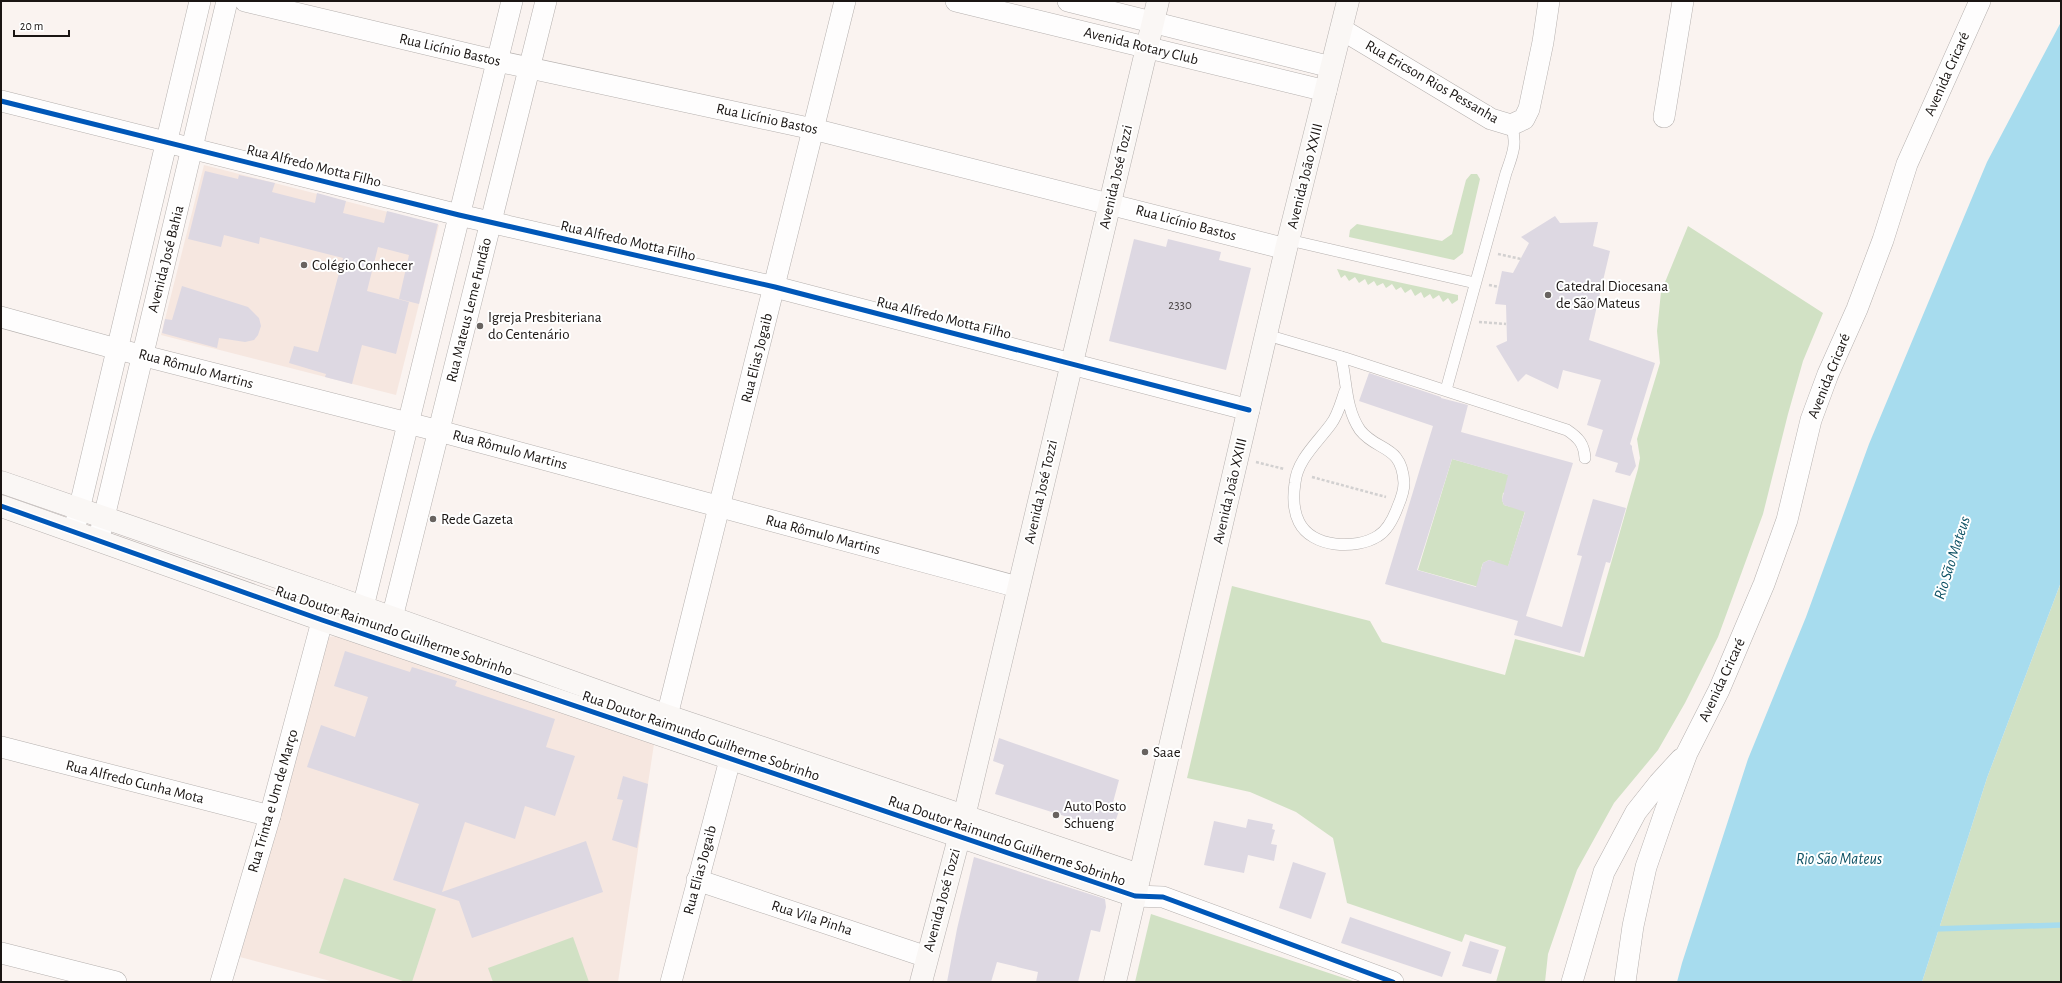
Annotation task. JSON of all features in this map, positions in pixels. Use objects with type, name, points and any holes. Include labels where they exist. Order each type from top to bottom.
[{"type":"street","name":"Avenida José Bahia","points":[[74,531],[200,1]]},
{"type":"street","name":"Avenida José Bahia","points":[[99,540],[227,1]]},
{"type":"street","name":"Rua Licínio Bastos","points":[[245,1],[497,61],[813,129],[1110,204],[1287,245]]},
{"type":"street","points":[[362,607],[512,1]]},
{"type":"street","name":"Rua Mateus Leme Fundão","points":[[392,618],[546,1]]},
{"type":"street","name":"Rua Elias Jogaib","points":[[665,725],[845,1]]},
{"type":"street","name":"Avenida Rotary Club","points":[[956,1],[981,4],[1146,48],[1326,91]]},
{"type":"street","name":"Avenida Rotary Club","points":[[1068,1],[1331,67]]},
{"type":"street","name":"Avenida José Tozzi","points":[[921,982],[959,838],[1158,1]]},
{"type":"street","name":"Avenida João XXIII","points":[[1115,982],[1287,245],[1348,1]]},
{"type":"street","name":"Rua Ericson Rios Pessanha","points":[[1341,29],[1491,119],[1511,125],[1524,119],[1529,109],[1543,42],[1549,1]]},
{"type":"street","points":[[1664,117],[1683,1]]},
{"type":"street","name":"Avenida Cricaré","points":[[1687,753],[1720,690],[1764,584],[1787,520],[1811,420],[1828,374],[1870,274],[1907,164],[1980,1]]},
{"type":"street","name":"Rua Alfredo Motta Filho","points":[[1,101],[167,141],[459,215],[775,287],[1249,410]]},
{"type":"street","name":"Rua Rômulo Martins","points":[[1,317],[143,356],[439,431],[1018,588]]},
{"type":"street","name":"Rua Doutor Raimundo Guilherme Sobrinho","points":[[1,482],[362,607],[665,725]]},
{"type":"street","name":"Rua Doutor Raimundo Guilherme Sobrinho","points":[[1,506],[322,620],[665,725],[733,748],[964,815],[1140,875],[1163,897]]},
{"type":"street","name":"Rua Trinta e Um de Março","points":[[221,982],[270,816],[329,595]]},
{"type":"street","name":"Rua Alfredo Cunha Mota","points":[[1,747],[270,816]]},
{"type":"street","name":"Rua Elias Jogaib","points":[[671,982],[733,748]]},
{"type":"street","name":"Rua Doutor Raimundo Guilherme Sobrinho","points":[[733,748],[959,838],[1045,865],[1135,896],[1163,897],[1394,982]]},
{"type":"street","points":[[1572,982],[1604,872],[1636,812],[1658,783],[1687,753]]},
{"type":"street","points":[[1625,982],[1633,926],[1646,867],[1687,753]]},
{"type":"street","points":[[1045,865],[1051,845]]},
{"type":"street","name":"Rua Vila Pinha","points":[[697,880],[927,957]]},
{"type":"street","points":[[1,953],[116,982]]},
{"type":"lane","points":[[1446,390],[1484,251],[1515,147],[1515,140],[1511,125]]},
{"type":"lane","points":[[1287,245],[1475,283]]},
{"type":"lane","points":[[1267,335],[1446,390],[1567,430],[1577,437],[1584,447],[1585,458]]},
{"type":"lane","points":[[1341,357],[1344,371],[1345,391],[1360,430],[1397,458],[1402,469],[1404,485],[1400,500],[1388,526],[1378,536],[1363,542],[1344,545],[1328,544],[1313,536],[1299,523],[1294,507],[1295,482],[1303,461],[1332,423],[1345,391]]},
{"type":"path","points":[[1484,251],[1521,259]]},
{"type":"path","points":[[1466,320],[1506,324]]},
{"type":"path","points":[[1238,457],[1400,500]]},
{"type":"shaded area","name":"Colégio Conhecer","points":[[204,165],[439,225],[396,395],[161,335]]},
{"type":"shaded area","points":[[339,636],[654,744],[618,982],[334,982],[240,957],[327,637]]},
{"type":"green space","points":[[1471,174],[1477,174],[1480,179],[1463,253],[1454,260],[1349,237],[1350,230],[1357,224],[1442,241],[1452,234],[1466,180]]},
{"type":"green space","points":[[1688,226],[1823,313],[1803,361],[1763,514],[1718,637],[1685,703],[1658,750],[1614,803],[1577,870],[1548,954],[1545,982],[1496,982],[1506,947],[1465,934],[1462,942],[1347,903],[1333,838],[1296,812],[1250,792],[1187,778],[1232,586],[1370,621],[1382,642],[1505,675],[1515,639],[1584,657],[1638,469],[1640,458],[1637,439],[1660,363],[1657,331],[1661,292]]},
{"type":"green space","points":[[1337,269],[1458,295],[1458,300],[1452,304],[1448,298],[1443,302],[1439,295],[1433,299],[1430,294],[1424,298],[1421,292],[1415,296],[1411,289],[1405,293],[1401,287],[1396,290],[1392,284],[1386,288],[1383,283],[1377,286],[1374,281],[1368,285],[1365,279],[1359,283],[1355,277],[1349,281],[1345,275],[1341,278]]},
{"type":"green space","points":[[1452,459],[1534,482],[1500,593],[1418,570]],"holes":[[[1509,490],[1511,507],[1504,505],[1502,500],[1503,493]],[[1489,560],[1495,562],[1484,575],[1481,569],[1483,563]]]},
{"type":"green space","points":[[2061,582],[2061,982],[1922,982],[1987,778]]},
{"type":"green space","points":[[344,878],[436,909],[412,982],[406,982],[319,953]]},
{"type":"green space","points":[[1151,914],[1356,982],[1135,982]]},
{"type":"green space","points":[[573,937],[589,982],[493,982],[488,968]]},
{"type":"water","name":"Rio São Mateus","points":[[2061,22],[2061,582],[1987,778],[1922,982],[1677,982],[1748,759],[1806,617],[1869,444],[1987,162]]},
{"type":"building","points":[[205,171],[238,179],[239,175],[275,183],[272,192],[315,203],[317,193],[346,201],[343,213],[384,223],[387,211],[438,224],[419,304],[399,299],[409,255],[378,247],[367,291],[409,302],[396,354],[362,345],[352,384],[325,377],[326,374],[289,363],[294,346],[318,352],[343,258],[260,237],[259,244],[224,235],[221,247],[188,239]]},
{"type":"building","name":"Catedral Diocesana de São Mateus","points":[[1555,216],[1560,223],[1598,222],[1593,246],[1610,251],[1589,340],[1655,363],[1630,444],[1632,446],[1636,466],[1630,476],[1615,472],[1618,463],[1595,456],[1603,430],[1587,425],[1601,380],[1563,370],[1558,389],[1526,374],[1518,382],[1496,346],[1507,341],[1506,305],[1495,304],[1502,271],[1513,273],[1529,243],[1521,237]]},
{"type":"building","points":[[1134,239],[1166,247],[1168,239],[1221,252],[1219,260],[1251,268],[1226,370],[1109,341]]},
{"type":"building","points":[[182,286],[248,307],[259,318],[261,326],[258,335],[254,340],[245,342],[219,338],[217,348],[162,333],[165,319],[172,320]]},
{"type":"building","points":[[1369,373],[1441,398],[1468,405],[1461,432],[1573,463],[1526,616],[1562,627],[1582,556],[1577,555],[1593,499],[1626,508],[1610,563],[1606,562],[1580,653],[1514,635],[1518,621],[1385,584],[1433,426],[1359,401]],"holes":[[[1452,459],[1508,475],[1502,500],[1504,505],[1525,512],[1508,566],[1489,560],[1483,563],[1476,587],[1417,570]]]},
{"type":"building","points":[[345,651],[410,672],[412,667],[457,681],[455,686],[555,719],[546,747],[575,756],[555,816],[525,806],[515,839],[465,822],[442,892],[586,841],[603,892],[472,938],[459,901],[393,880],[419,804],[307,767],[321,725],[355,737],[368,697],[334,686]]},
{"type":"building","points":[[999,738],[1119,780],[1112,806],[1120,808],[1112,831],[995,794],[1004,765],[993,761]]},
{"type":"building","points":[[623,776],[648,784],[637,848],[612,840],[623,800],[617,799]]},
{"type":"building","points":[[1248,819],[1273,824],[1272,829],[1275,830],[1271,844],[1277,845],[1274,861],[1248,855],[1244,873],[1204,865],[1214,821],[1246,828]]},
{"type":"building","points":[[974,857],[1105,899],[1106,907],[1100,932],[1091,930],[1078,982],[1036,982],[1038,972],[997,962],[991,982],[947,982],[957,929]]},
{"type":"building","points":[[1293,862],[1326,873],[1311,919],[1279,908]]},
{"type":"building","points":[[1350,917],[1451,952],[1442,977],[1341,943]]},
{"type":"building","points":[[1470,941],[1499,950],[1491,974],[1462,966]]},
{"type":"waterway","points":[[1933,929],[2061,925]]},
{"type":"cycle path","points":[[1,101],[459,215],[775,287],[1249,410]]},
{"type":"cycle path","points":[[1,506],[322,620],[1135,896],[1163,897],[1393,982]]},
{"type":"place","name":"Colégio Conhecer","points":[[304,265]]},
{"type":"place","name":"Catedral Diocesana de São Mateus","points":[[1548,295]]},
{"type":"place","name":"Igreja Presbiteriana do Centenário","points":[[480,326]]},
{"type":"place","name":"Rede Gazeta","points":[[433,519]]},
{"type":"place","name":"Saae","points":[[1145,752]]},
{"type":"place","name":"Auto Posto Schueng","points":[[1056,815]]}]
